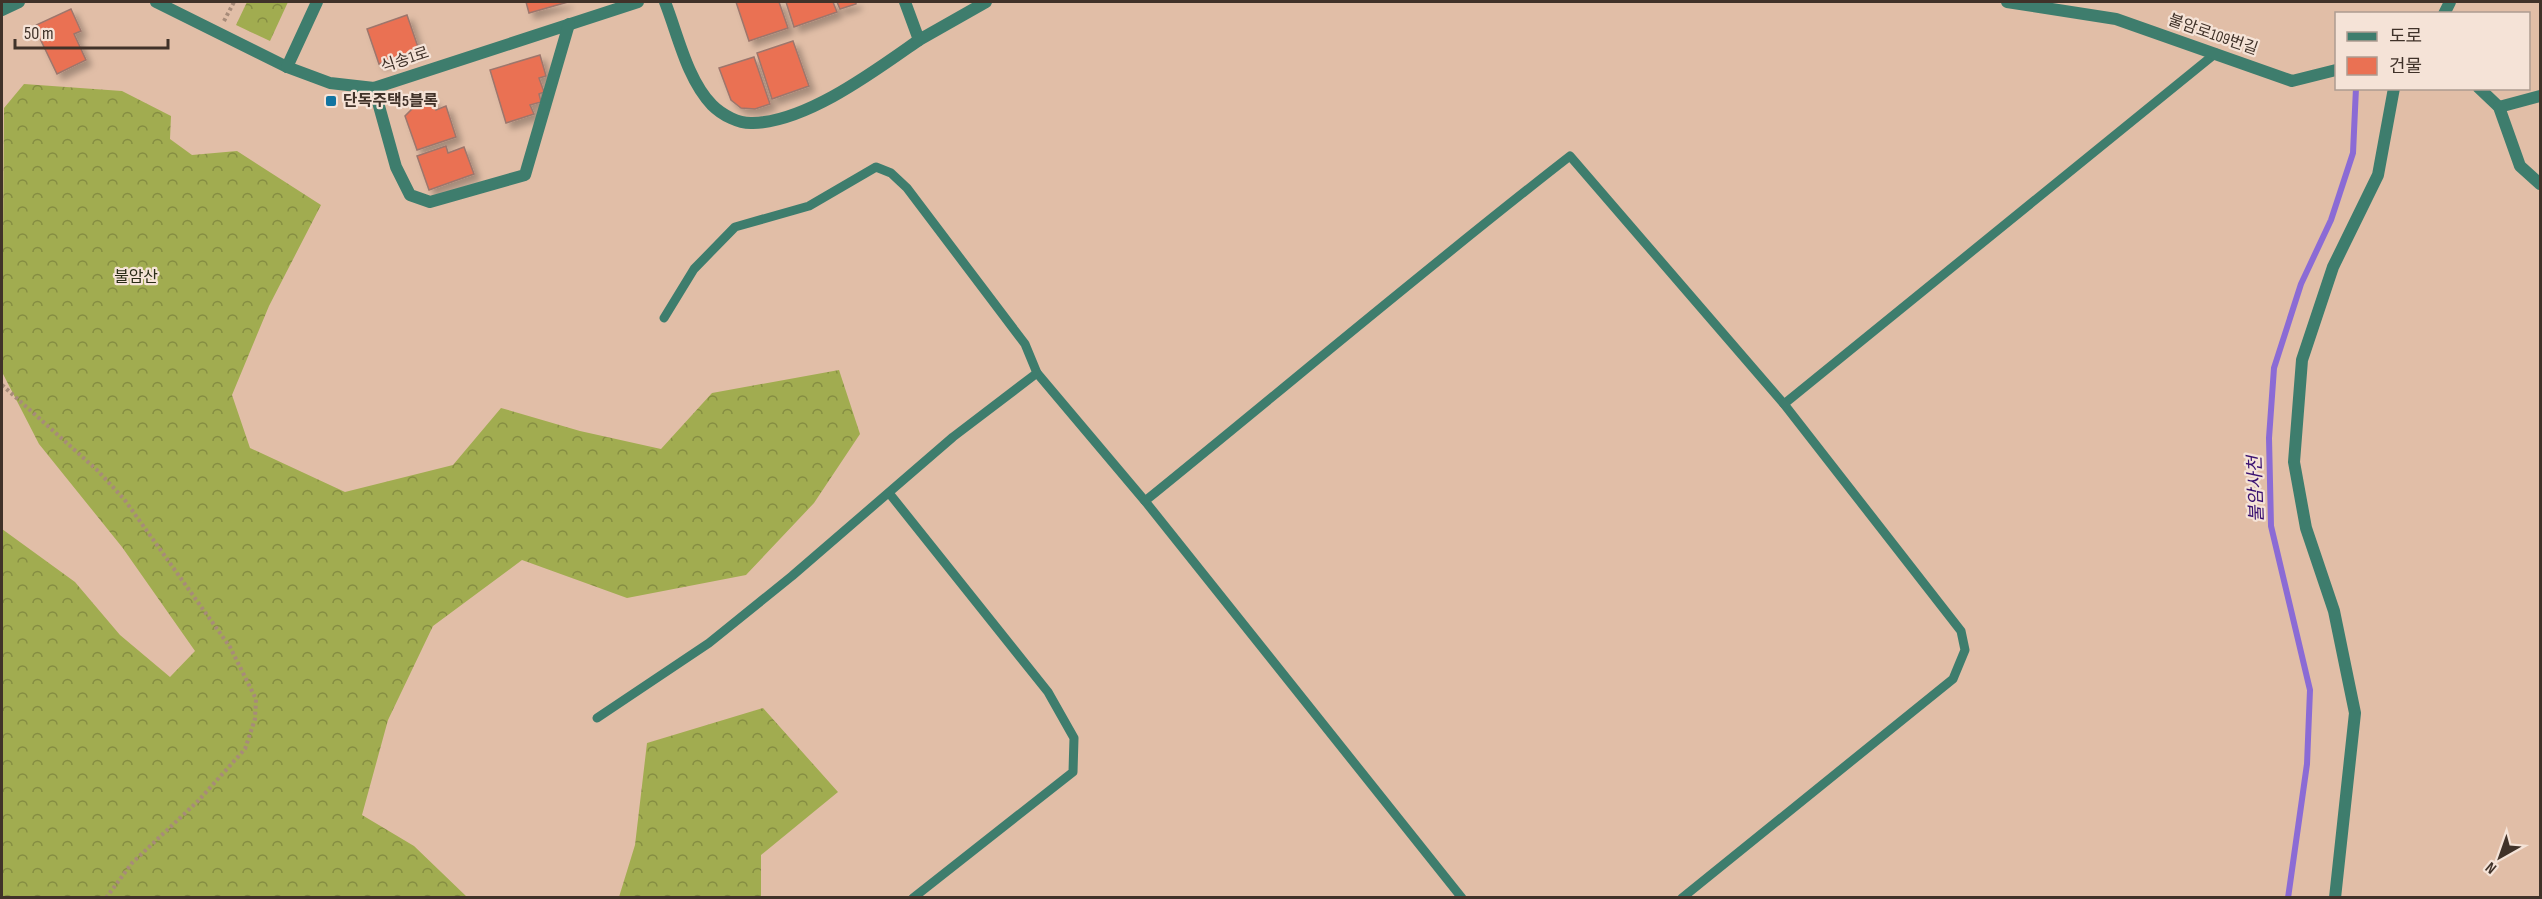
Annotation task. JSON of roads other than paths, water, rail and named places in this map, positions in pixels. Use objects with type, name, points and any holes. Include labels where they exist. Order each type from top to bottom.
[{"type":"street","points":[[2,10],[19,2]]},
{"type":"street","name":"식송1로","points":[[156,2],[287,68],[330,83],[374,88],[638,2]]},
{"type":"street","points":[[287,68],[317,2]]},
{"type":"street","points":[[665,2],[696,83],[713,105],[734,120],[752,124],[805,110],[847,89],[919,40],[986,2]]},
{"type":"street","points":[[905,2],[919,40]]},
{"type":"street","name":"불암로109번길","points":[[2007,2],[2116,19],[2292,81],[2335,70]]},
{"type":"street","points":[[374,88],[396,167],[411,195],[430,202],[525,175],[569,24]]},
{"type":"street","points":[[2335,897],[2355,713],[2334,611],[2306,528],[2294,462],[2302,360],[2333,267],[2378,175],[2394,90]]},
{"type":"street","points":[[2480,90],[2499,107],[2520,166],[2541,184]]},
{"type":"street","points":[[2499,107],[2541,96]]},
{"type":"lane","points":[[1784,404],[2216,53]]},
{"type":"lane","points":[[1145,501],[1352,334],[1476,228],[1570,156],[1784,404],[1961,631],[1965,650],[1953,679],[1682,897]]},
{"type":"lane","points":[[664,318],[694,269],[735,226],[809,206],[876,168],[891,173],[907,188],[1025,344],[1037,373],[1145,501],[1462,897]]},
{"type":"lane","points":[[597,717],[709,643],[792,576],[953,437],[1037,373]]},
{"type":"lane","points":[[889,493],[1048,692],[1074,738],[1073,772],[913,897]]},
{"type":"waterway","name":"불암사천","points":[[2288,898],[2307,764],[2310,690],[2271,526],[2269,438],[2274,368],[2301,284],[2331,220],[2353,153],[2356,90]]},
{"type":"place","name":"단독주택5블록","points":[[331,101]]},
{"type":"park label","name":"불암산","points":[[136,277]]}]
